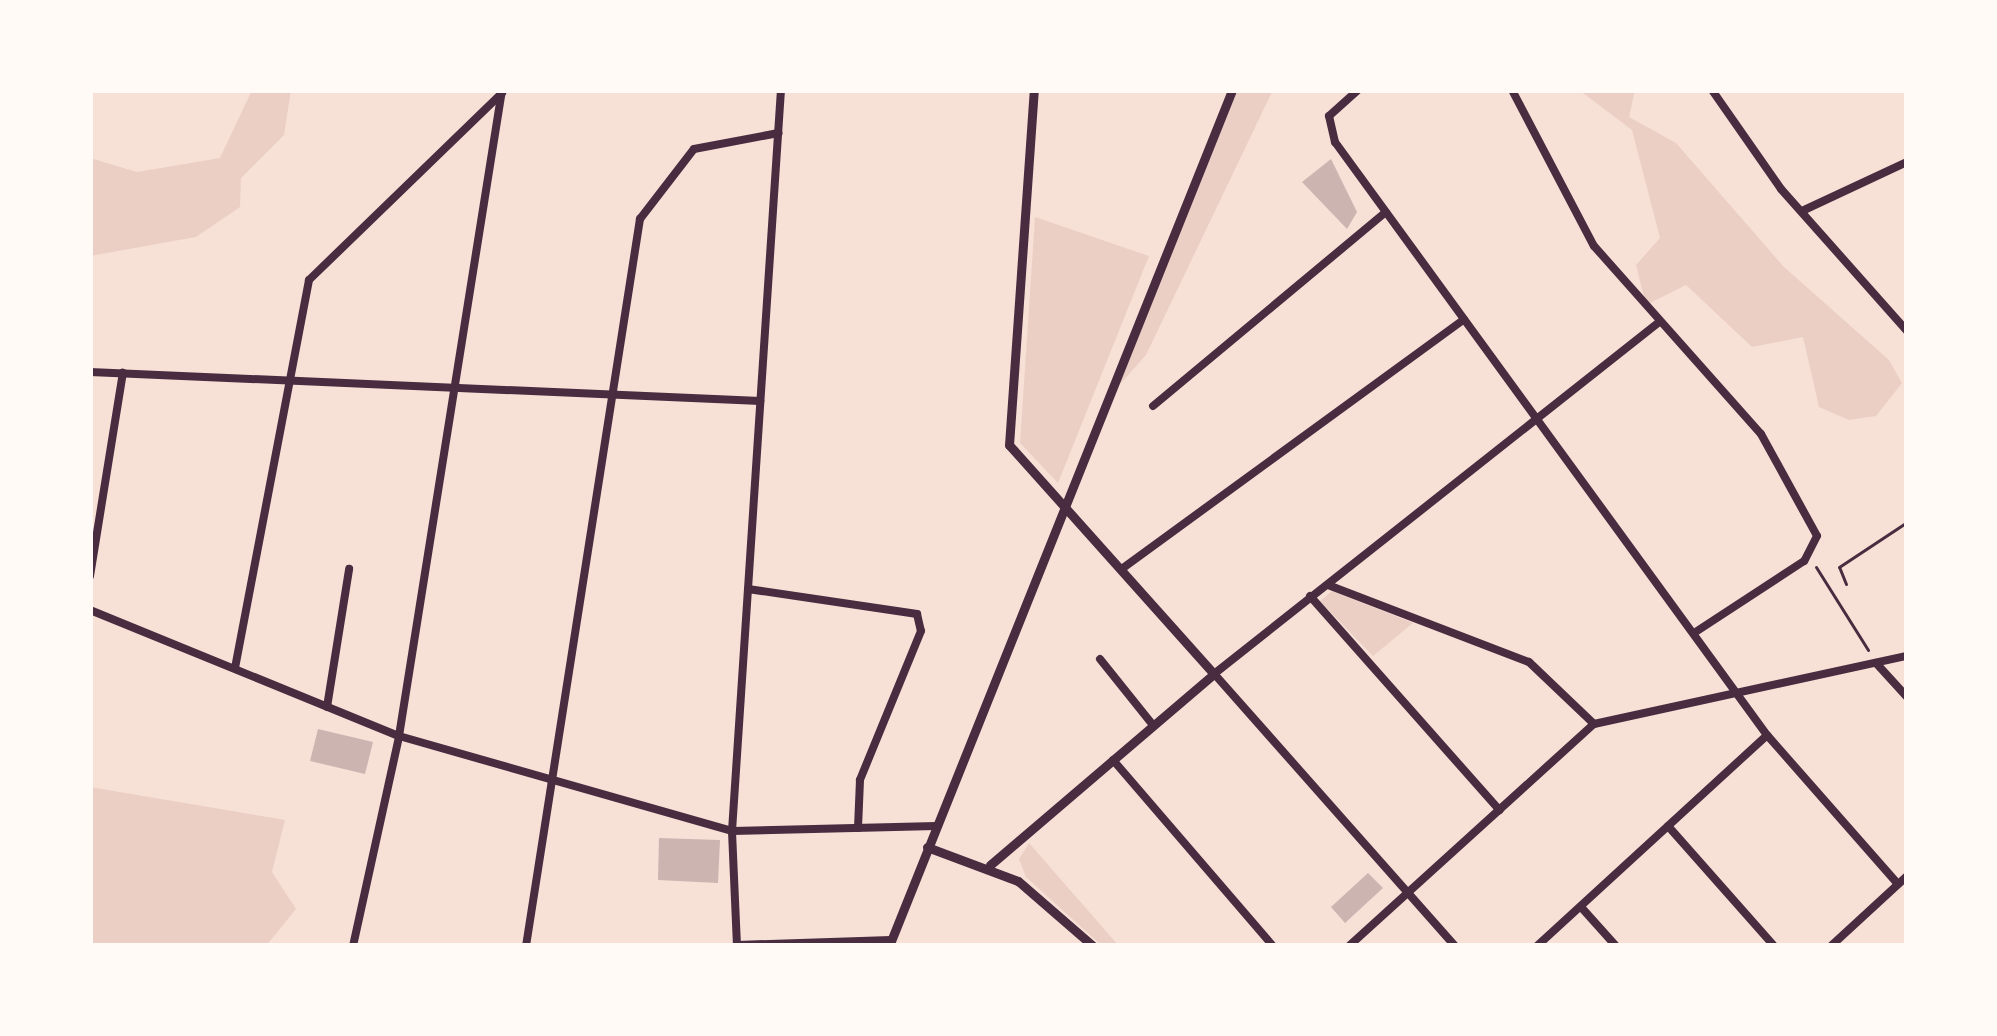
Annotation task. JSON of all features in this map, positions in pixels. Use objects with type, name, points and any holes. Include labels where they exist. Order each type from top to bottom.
[{"type":"main road","points":[[989,866],[1214,674],[1065,500],[1016,460],[1008,437],[1034,90]]},
{"type":"main road","points":[[890,943],[1232,90]]},
{"type":"main road","points":[[927,847],[989,866],[1093,946]]},
{"type":"street","points":[[781,90],[732,831],[737,946],[890,943]]},
{"type":"street","points":[[1358,90],[1329,116],[1387,212],[1767,735],[1898,884]]},
{"type":"street","points":[[1512,90],[1594,245],[1790,475],[1816,547],[1804,561],[1694,633]]},
{"type":"street","points":[[1712,90],[1802,211],[1907,331]]},
{"type":"street","points":[[235,668],[309,280],[327,255],[503,91]]},
{"type":"street","points":[[353,946],[399,736],[503,91]]},
{"type":"street","points":[[526,946],[548,779],[642,215],[694,149],[779,133]]},
{"type":"street","points":[[1802,211],[1907,163]]},
{"type":"street","points":[[1154,406],[1387,212]]},
{"type":"street","points":[[1123,568],[1463,319]]},
{"type":"street","points":[[1455,946],[1214,674],[1659,322]]},
{"type":"street","points":[[90,372],[611,399],[760,401]]},
{"type":"street","points":[[90,576],[123,373]]},
{"type":"street","points":[[327,707],[349,569]]},
{"type":"street","points":[[1326,584],[1529,662],[1594,724]]},
{"type":"street","points":[[748,589],[901,604],[920,620],[860,780],[857,829]]},
{"type":"street","points":[[1310,596],[1499,810]]},
{"type":"street","points":[[90,610],[399,736],[732,831],[935,826]]},
{"type":"street","points":[[1349,946],[1594,724],[1907,656]]},
{"type":"street","points":[[1100,659],[1152,724]]},
{"type":"street","points":[[1875,662],[1907,698]]},
{"type":"street","points":[[1538,946],[1767,735]]},
{"type":"street","points":[[1112,759],[1273,946]]},
{"type":"street","points":[[1668,826],[1774,946]]},
{"type":"street","points":[[1831,946],[1907,876]]},
{"type":"street","points":[[1580,907],[1616,946]]},
{"type":"path","points":[[1846,584],[1839,567],[1907,522]]},
{"type":"path","points":[[1804,561],[1826,577],[1875,662]]},
{"type":"shaded area","points":[[252,90],[291,90],[284,135],[241,178],[240,207],[196,237],[90,256],[90,158],[137,172],[220,158]]},
{"type":"shaded area","points":[[1236,90],[1273,90],[1146,355],[1113,392]]},
{"type":"shaded area","points":[[1579,90],[1635,90],[1629,117],[1676,143],[1784,267],[1889,360],[1902,383],[1876,416],[1849,420],[1819,407],[1803,337],[1752,347],[1686,285],[1646,305],[1636,265],[1660,238],[1632,130]]},
{"type":"shaded area","points":[[1035,217],[1149,256],[1058,483],[1020,443]]},
{"type":"shaded area","points":[[1332,591],[1413,623],[1373,656],[1320,601]]},
{"type":"shaded area","points":[[90,787],[285,820],[272,872],[296,909],[266,946],[90,946]]},
{"type":"shaded area","points":[[1029,843],[1119,946],[1102,946],[1026,877],[1019,859]]},
{"type":"building","points":[[1331,159],[1357,212],[1347,229],[1302,182]]},
{"type":"building","points":[[318,729],[373,742],[365,774],[310,761]]},
{"type":"building","points":[[659,838],[720,840],[718,883],[658,880]]},
{"type":"building","points":[[1368,873],[1383,888],[1345,923],[1331,907]]}]
